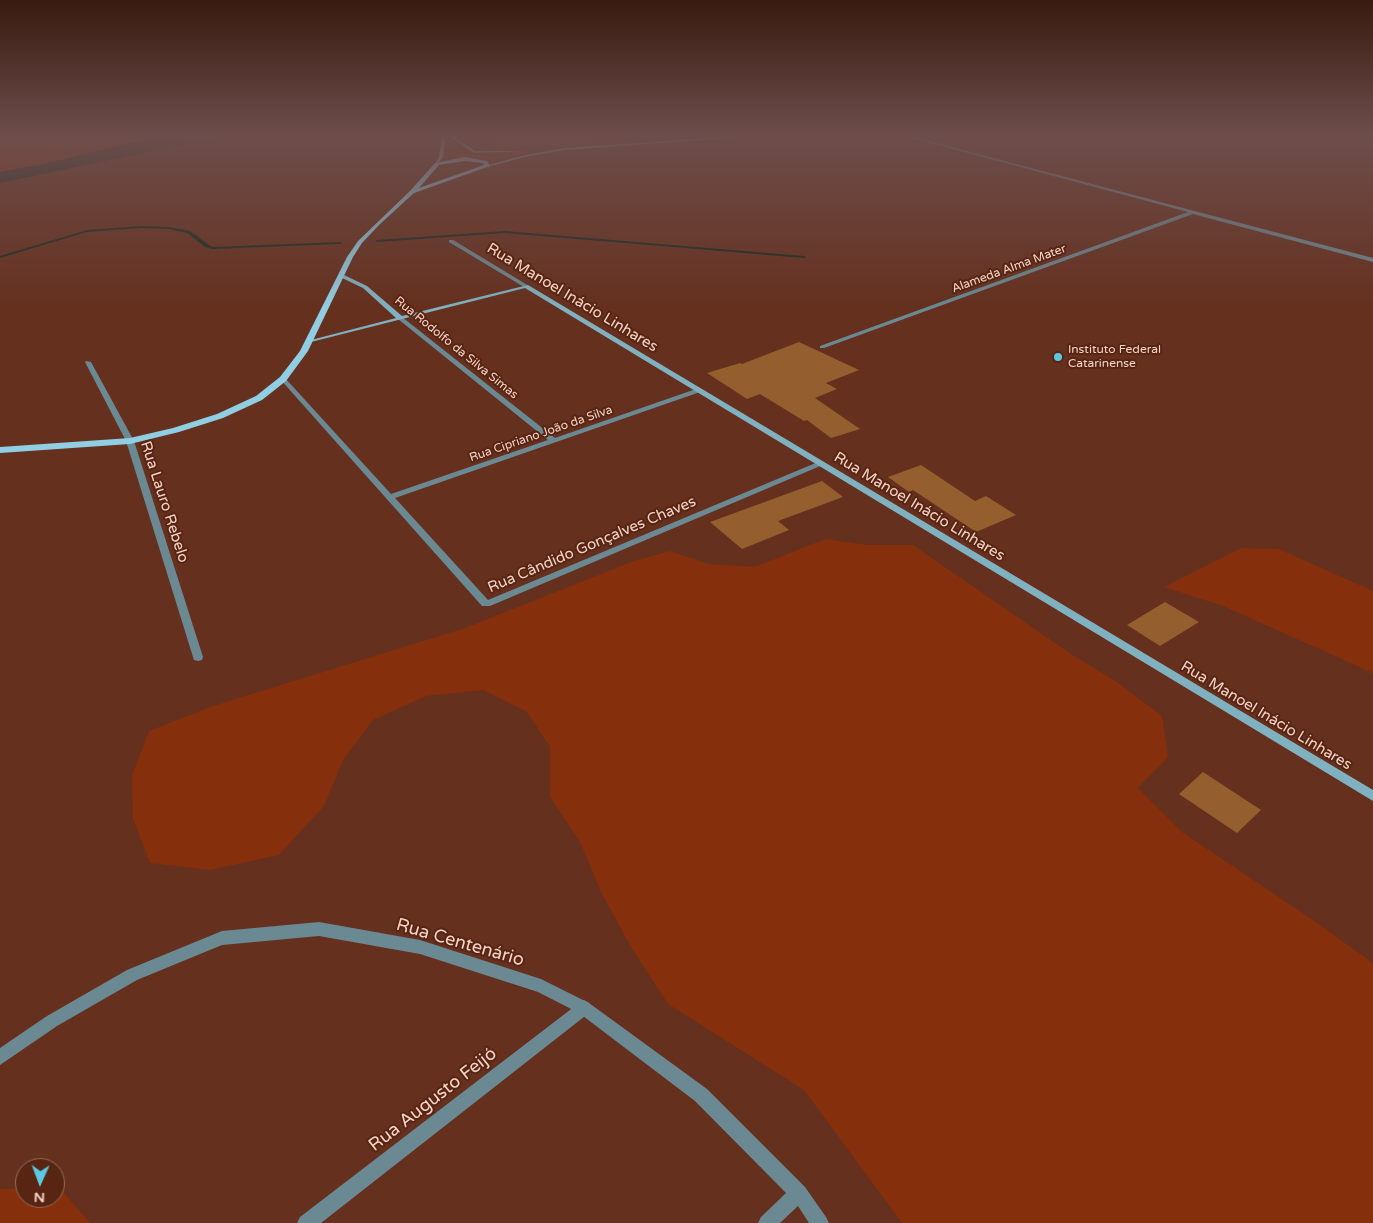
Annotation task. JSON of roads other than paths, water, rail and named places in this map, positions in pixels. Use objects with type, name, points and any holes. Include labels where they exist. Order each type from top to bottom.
[{"type":"main road","points":[[0,450],[76,446],[130,440],[176,430],[220,416],[259,398],[283,379],[309,342],[350,257],[360,242],[410,194]]},
{"type":"main road","name":"Rua Rodolfo da Silva Simas","points":[[342,276],[365,288],[400,318]]},
{"type":"main road","points":[[309,342],[526,286]]},
{"type":"main road","name":"Rua Manoel Inácio Linhares","points":[[526,286],[1373,796]]},
{"type":"street","points":[[1122,194],[1373,260]]},
{"type":"street","points":[[1145,194],[1373,254]]},
{"type":"street","name":"Alameda Alma Mater","points":[[822,347],[1202,209]]},
{"type":"street","name":"Rua Manoel Inácio Linhares","points":[[451,241],[526,286]]},
{"type":"street","name":"Rua Rodolfo da Silva Simas","points":[[400,318],[554,441]]},
{"type":"street","name":"Rua Lauro Rebelo","points":[[88,362],[130,440],[198,657]]},
{"type":"street","name":"Rua Cândido Gonçalves Chaves","points":[[283,379],[486,604],[821,464]]},
{"type":"street","name":"Rua Cipriano João da Silva","points":[[390,497],[699,391]]},
{"type":"street","name":"Rua Centenário","points":[[0,1057],[52,1021],[132,975],[222,938],[319,929],[420,947],[541,986],[584,1008],[701,1095],[799,1193],[820,1223]]},
{"type":"street","name":"Rua Augusto Feijó","points":[[306,1223],[584,1008]]},
{"type":"street","points":[[767,1223],[799,1193]]},
{"type":"waterway","points":[[0,257],[87,231],[141,227],[169,228],[188,232],[207,246],[213,248],[340,243]]},
{"type":"waterway","points":[[377,241],[505,232],[804,257]]},
{"type":"place","name":"Instituto Federal Catarinense","points":[[1058,357]]}]
